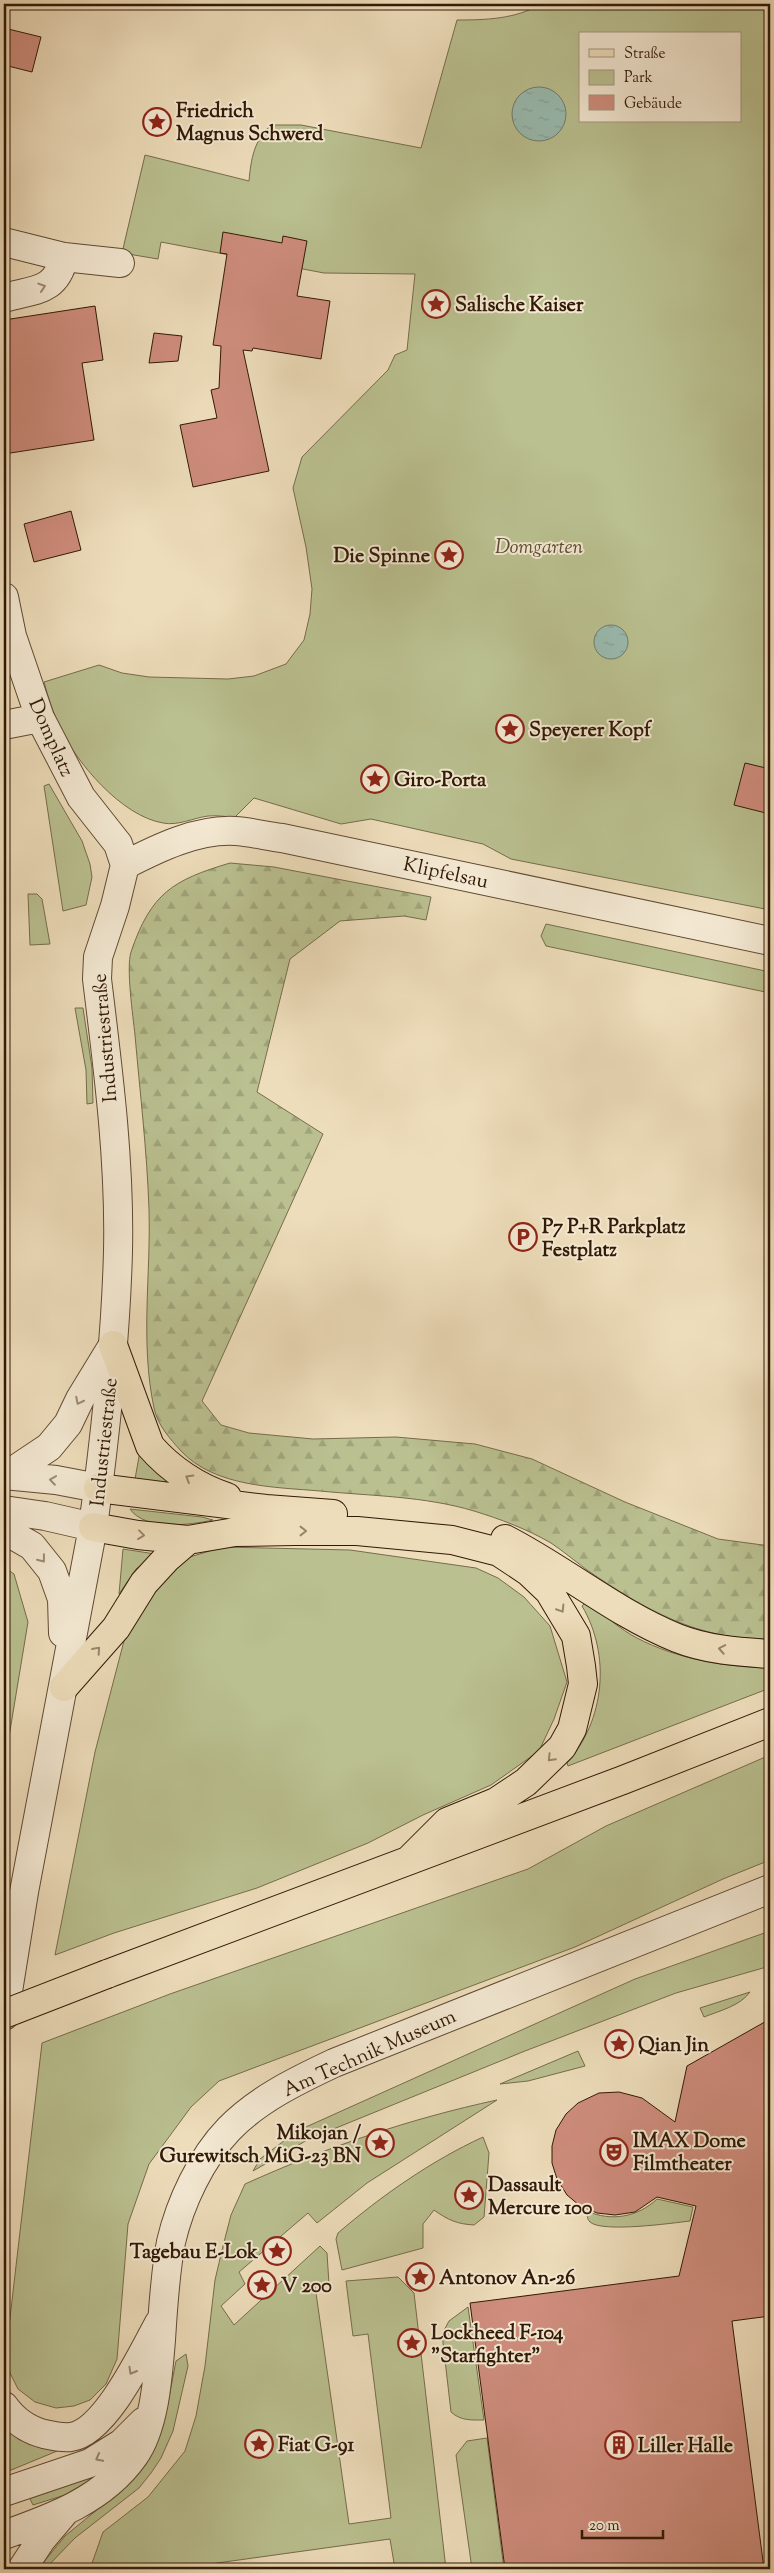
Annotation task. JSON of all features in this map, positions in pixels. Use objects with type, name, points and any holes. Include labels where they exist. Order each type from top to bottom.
[{"type":"main road","points":[[113,1345],[135,1400],[140,1424],[150,1446],[161,1459],[188,1478],[217,1494],[266,1509]]},
{"type":"main road","points":[[98,1488],[266,1509],[458,1524],[503,1538],[540,1556],[641,1622],[678,1638],[721,1650],[770,1654]]},
{"type":"main road","points":[[93,1527],[138,1535],[188,1540],[235,1532],[295,1531],[357,1531],[452,1540],[499,1552],[529,1572],[549,1591],[576,1636],[583,1684],[572,1729],[557,1752],[526,1782],[496,1802],[446,1822],[410,1860]]},
{"type":"main road","points":[[64,1687],[116,1628],[144,1583],[188,1540]]},
{"type":"main road","points":[[4,2015],[770,1722]]},
{"type":"street","points":[[4,242],[64,257],[120,263]]},
{"type":"street","points":[[4,298],[49,286],[61,272],[64,257]]},
{"type":"street","name":"Domplatz","points":[[4,597],[12,636],[40,718],[81,797],[118,844],[125,865]]},
{"type":"street","points":[[4,726],[40,718]]},
{"type":"street","name":"Klipfelsau","points":[[125,865],[159,848],[184,839],[234,831],[291,840],[770,941]]},
{"type":"street","name":"Industriestraße","points":[[4,2015],[24,1892],[93,1527],[98,1488],[113,1345],[118,1249],[116,1172],[97,979],[98,957],[115,906],[125,865]]},
{"type":"street","points":[[6,1475],[48,1447],[68,1424],[80,1399],[113,1345]]},
{"type":"street","points":[[6,1475],[98,1488]]},
{"type":"street","points":[[4,1510],[45,1516],[93,1527]]},
{"type":"street","points":[[4,1530],[32,1546],[52,1571],[62,1599],[64,1687]]},
{"type":"street","name":"Am Technik Museum","points":[[4,2535],[64,2513],[106,2486],[128,2465],[143,2439],[150,2416],[160,2367],[172,2241],[190,2188],[208,2157],[230,2128],[273,2094],[308,2075],[374,2046],[600,1959],[770,1889]]},
{"type":"street","points":[[4,2406],[22,2424],[38,2432],[73,2437],[90,2428],[113,2402],[164,2313]]},
{"type":"street","points":[[4,2492],[90,2463],[108,2454],[150,2416]]},
{"type":"street","points":[[22,2569],[40,2540],[64,2513]]},
{"type":"green space","name":"Domgarten","points":[[541,4],[770,4],[770,910],[511,859],[483,844],[371,819],[341,824],[254,798],[235,817],[208,816],[169,824],[147,818],[131,810],[116,799],[88,771],[59,726],[44,682],[99,665],[122,673],[149,677],[228,679],[254,676],[286,664],[304,640],[310,614],[312,589],[306,547],[293,488],[302,457],[388,370],[395,355],[407,350],[415,274],[324,273],[161,242],[158,259],[122,253],[145,155],[249,181],[254,150],[265,131],[271,125],[301,125],[421,148],[457,20],[501,18],[521,13]]},
{"type":"green space","points":[[49,784],[82,841],[90,864],[92,877],[86,905],[63,911],[44,786]]},
{"type":"green space","points":[[230,863],[274,867],[431,897],[426,920],[404,916],[340,921],[290,959],[257,1092],[323,1134],[202,1401],[221,1425],[249,1433],[313,1439],[396,1437],[475,1444],[532,1459],[625,1502],[718,1539],[770,1546],[770,1639],[719,1635],[673,1620],[630,1598],[587,1570],[551,1543],[494,1517],[455,1506],[417,1499],[246,1483],[211,1472],[195,1463],[181,1451],[164,1431],[154,1408],[148,1358],[149,1209],[143,1122],[130,992],[130,959],[139,932],[156,902],[179,883],[210,869]]},
{"type":"green space","points":[[28,894],[37,894],[42,899],[50,944],[30,945]]},
{"type":"green space","points":[[546,924],[770,972],[770,993],[546,946],[541,936]]},
{"type":"green space","points":[[75,1008],[83,1008],[92,1068],[93,1103],[87,1104],[86,1070]]},
{"type":"green space","points":[[140,1451],[172,1486],[135,1479]]},
{"type":"green space","points":[[130,1509],[202,1517],[213,1520],[168,1525],[146,1521]]},
{"type":"green space","points":[[223,1547],[350,1550],[476,1568],[498,1578],[524,1597],[550,1626],[567,1682],[554,1719],[539,1751],[491,1785],[423,1815],[368,1843],[257,1888],[114,1933],[55,1955],[95,1752],[125,1637],[152,1589],[183,1559]]},
{"type":"green space","points":[[123,1549],[155,1554],[136,1569],[119,1594]]},
{"type":"green space","points":[[4,1567],[14,1574],[28,1622],[4,1767]]},
{"type":"green space","points":[[586,1602],[631,1635],[668,1651],[719,1664],[770,1668],[770,1688],[568,1766],[567,1763],[580,1746],[589,1727],[600,1687],[597,1645],[591,1625],[582,1606]]},
{"type":"green space","points":[[770,1755],[770,1860],[723,1879],[575,1947],[219,2081],[191,2107],[149,2164],[128,2224],[117,2359],[106,2384],[90,2400],[74,2406],[56,2408],[35,2402],[18,2389],[8,2369],[6,2352],[42,2043],[170,1994],[528,1869],[606,1826]]},
{"type":"green space","points":[[770,1931],[770,1966],[676,1993],[525,2051],[309,2139],[253,2171],[260,2159],[297,2131],[635,1979]]},
{"type":"green space","points":[[750,1992],[741,2001],[704,2017],[700,2008]]},
{"type":"green space","points":[[578,2051],[585,2066],[528,2081],[500,2084]]},
{"type":"green space","points":[[497,2100],[367,2183],[317,2223],[308,2213],[239,2272],[245,2284],[221,2306],[234,2325],[320,2246],[327,2253],[329,2284],[315,2286],[349,2524],[391,2518],[368,2334],[353,2336],[346,2281],[398,2277],[414,2293],[446,2569],[395,2569],[390,2539],[174,2569],[90,2569],[103,2532],[148,2497],[185,2451],[196,2416],[205,2366],[215,2280],[231,2215],[245,2184],[369,2135],[432,2116]]},
{"type":"green space","points":[[483,2137],[489,2153],[484,2217],[474,2225],[463,2224],[453,2221],[434,2210],[423,2224],[423,2248],[342,2270],[336,2239],[338,2233],[407,2180],[444,2157]]},
{"type":"green space","points":[[657,2199],[693,2207],[690,2221],[608,2227],[590,2222],[588,2218],[587,2211],[615,2217],[633,2214]]},
{"type":"green space","points":[[468,2307],[484,2420],[470,2420],[451,2412],[442,2334],[449,2321]]},
{"type":"green space","points":[[186,2354],[188,2366],[173,2431],[161,2458],[151,2473],[139,2488],[75,2538],[45,2569],[38,2569],[65,2536],[131,2482],[146,2463],[165,2418],[176,2361]]},
{"type":"green space","points":[[4,2428],[23,2441],[62,2449],[4,2473]]},
{"type":"green space","points":[[487,2438],[504,2569],[472,2569],[456,2455],[467,2441]]},
{"type":"green space","points":[[89,2476],[92,2479],[65,2495],[33,2505],[29,2497]]},
{"type":"water","points":[[539,87],[549,89],[558,95],[564,104],[566,114],[564,124],[558,133],[549,139],[539,141],[529,139],[520,133],[514,124],[512,114],[514,104],[520,95],[529,89]]},
{"type":"water","points":[[611,625],[618,626],[623,630],[627,635],[627,649],[623,654],[618,658],[611,659],[604,658],[599,654],[595,649],[594,642],[595,635],[599,630],[604,626]]},
{"type":"building","points":[[4,28],[41,37],[32,72],[4,65]]},
{"type":"building","points":[[223,232],[282,243],[283,236],[307,241],[297,296],[330,301],[321,359],[253,348],[252,351],[243,350],[269,471],[193,487],[180,425],[217,418],[211,390],[219,388],[221,346],[213,345],[227,254],[220,253]]},
{"type":"building","points":[[95,306],[103,360],[82,363],[94,440],[4,454],[4,320]]},
{"type":"building","points":[[154,333],[182,336],[178,361],[149,363]]},
{"type":"building","points":[[71,511],[81,550],[34,562],[24,524]]},
{"type":"building","points":[[745,763],[770,769],[770,814],[734,805]]},
{"type":"building","name":"Liller Halle","points":[[770,2019],[770,2316],[732,2321],[764,2569],[505,2569],[470,2303],[679,2276],[696,2206],[657,2197],[635,2212],[615,2215],[597,2213],[579,2205],[567,2195],[557,2179],[552,2163],[552,2146],[556,2130],[566,2114],[578,2103],[599,2093],[619,2092],[642,2098],[675,2122],[687,2066]]},
{"type":"place","name":"Friedrich Magnus Schwerd","points":[[157,122]]},
{"type":"place","name":"Salische Kaiser","points":[[436,304]]},
{"type":"place","name":"Die Spinne","points":[[449,555]]},
{"type":"place","name":"Speyerer Kopf","points":[[510,729]]},
{"type":"place","name":"Giro-Porta","points":[[375,779]]},
{"type":"place","name":"P7 P+R Parkplatz Festplatz","points":[[523,1237]]},
{"type":"place","name":"Qian Jin","points":[[619,2044]]},
{"type":"place","name":"Mikojan / Gurewitsch MiG-23 BN","points":[[380,2143]]},
{"type":"place","name":"IMAX Dome Filmtheater","points":[[614,2152]]},
{"type":"place","name":"Dassault Mercure 100","points":[[469,2195]]},
{"type":"place","name":"Tagebau E-Lok","points":[[277,2251]]},
{"type":"place","name":"Antonov An-26","points":[[420,2277]]},
{"type":"place","name":"V 200","points":[[262,2285]]},
{"type":"place","name":"Lockheed F-104 \"Starfighter\"","points":[[412,2343]]},
{"type":"place","name":"Fiat G-91","points":[[259,2444]]},
{"type":"place","name":"Liller Halle","points":[[619,2445]]}]
